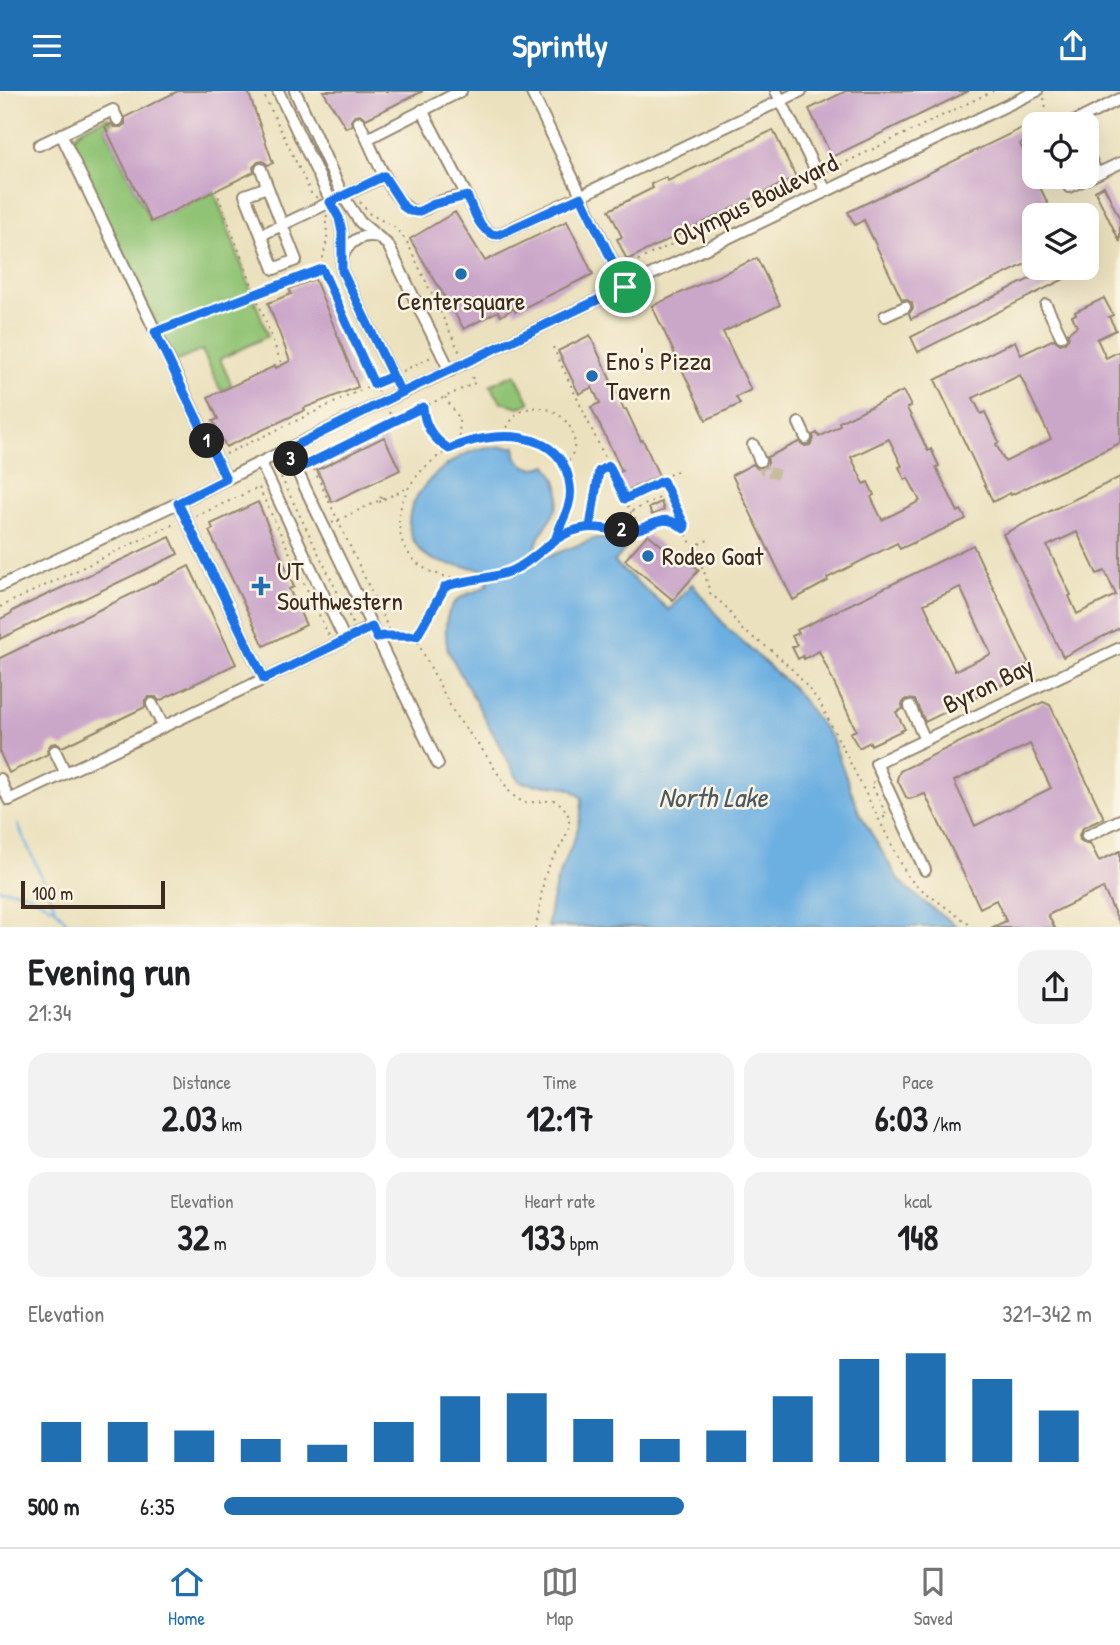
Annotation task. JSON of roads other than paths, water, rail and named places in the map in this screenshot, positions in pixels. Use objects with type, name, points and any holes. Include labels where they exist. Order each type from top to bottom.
[{"type":"street","points":[[278,91],[326,205],[339,218],[342,232],[340,264],[401,393]]},
{"type":"street","points":[[295,91],[343,196],[360,222],[388,245],[450,371]]},
{"type":"street","points":[[367,139],[461,91]]},
{"type":"street","points":[[531,91],[625,287]]},
{"type":"street","points":[[422,110],[484,231],[498,235],[581,197],[779,96],[801,91]]},
{"type":"street","name":"Olympus Boulevard","points":[[0,586],[827,191],[1040,94]]},
{"type":"street","points":[[779,96],[827,191]]},
{"type":"street","points":[[1094,112],[1120,99]]},
{"type":"street","points":[[39,145],[113,110],[118,120]]},
{"type":"street","points":[[359,122],[384,176],[404,207],[418,212],[434,204],[467,196]]},
{"type":"street","points":[[61,134],[226,479]]},
{"type":"street","points":[[1099,173],[1120,163]]},
{"type":"street","points":[[261,169],[296,260],[274,269],[245,195],[267,187]]},
{"type":"street","points":[[261,235],[384,176]]},
{"type":"street","points":[[340,264],[345,251],[358,238],[369,235],[380,237]]},
{"type":"street","points":[[1046,305],[1061,336]]},
{"type":"street","points":[[885,316],[905,307]]},
{"type":"street","points":[[799,423],[806,438]]},
{"type":"street","points":[[752,445],[760,461]]},
{"type":"street","points":[[287,450],[438,764]]},
{"type":"street","points":[[261,463],[345,640]]},
{"type":"street","points":[[178,503],[264,679]]},
{"type":"street","points":[[0,779],[9,800],[372,627]]},
{"type":"street","name":"Byron Bay","points":[[926,870],[876,764],[1120,648]]},
{"type":"street","points":[[152,704],[163,726]]},
{"type":"street","points":[[910,706],[925,740]]},
{"type":"street","points":[[55,751],[65,772]]},
{"type":"street","points":[[1087,836],[1120,820]]},
{"type":"water","name":"North Lake","points":[[516,447],[518,459],[525,466],[536,468],[547,465],[556,480],[559,494],[552,517],[540,535],[537,552],[550,556],[596,538],[631,542],[614,562],[669,610],[692,584],[727,628],[794,689],[832,739],[859,812],[898,879],[958,927],[548,927],[555,886],[578,828],[582,798],[568,788],[519,781],[448,651],[446,627],[452,606],[457,600],[488,584],[486,571],[443,563],[427,556],[420,550],[411,534],[409,518],[414,502],[424,487],[452,462],[483,448]]},
{"type":"waterway","points":[[18,825],[56,909]]},
{"type":"waterway","points":[[0,889],[23,892],[56,909],[70,927]]},
{"type":"tunnel","points":[[760,461],[764,470],[779,475]]},
{"type":"place","name":"Centersquare","points":[[461,274]]},
{"type":"place","name":"Eno's Pizza Tavern","points":[[592,376]]},
{"type":"place","name":"Rodeo Goat","points":[[648,556]]},
{"type":"place","name":"UT Southwestern","points":[[261,586]]}]
